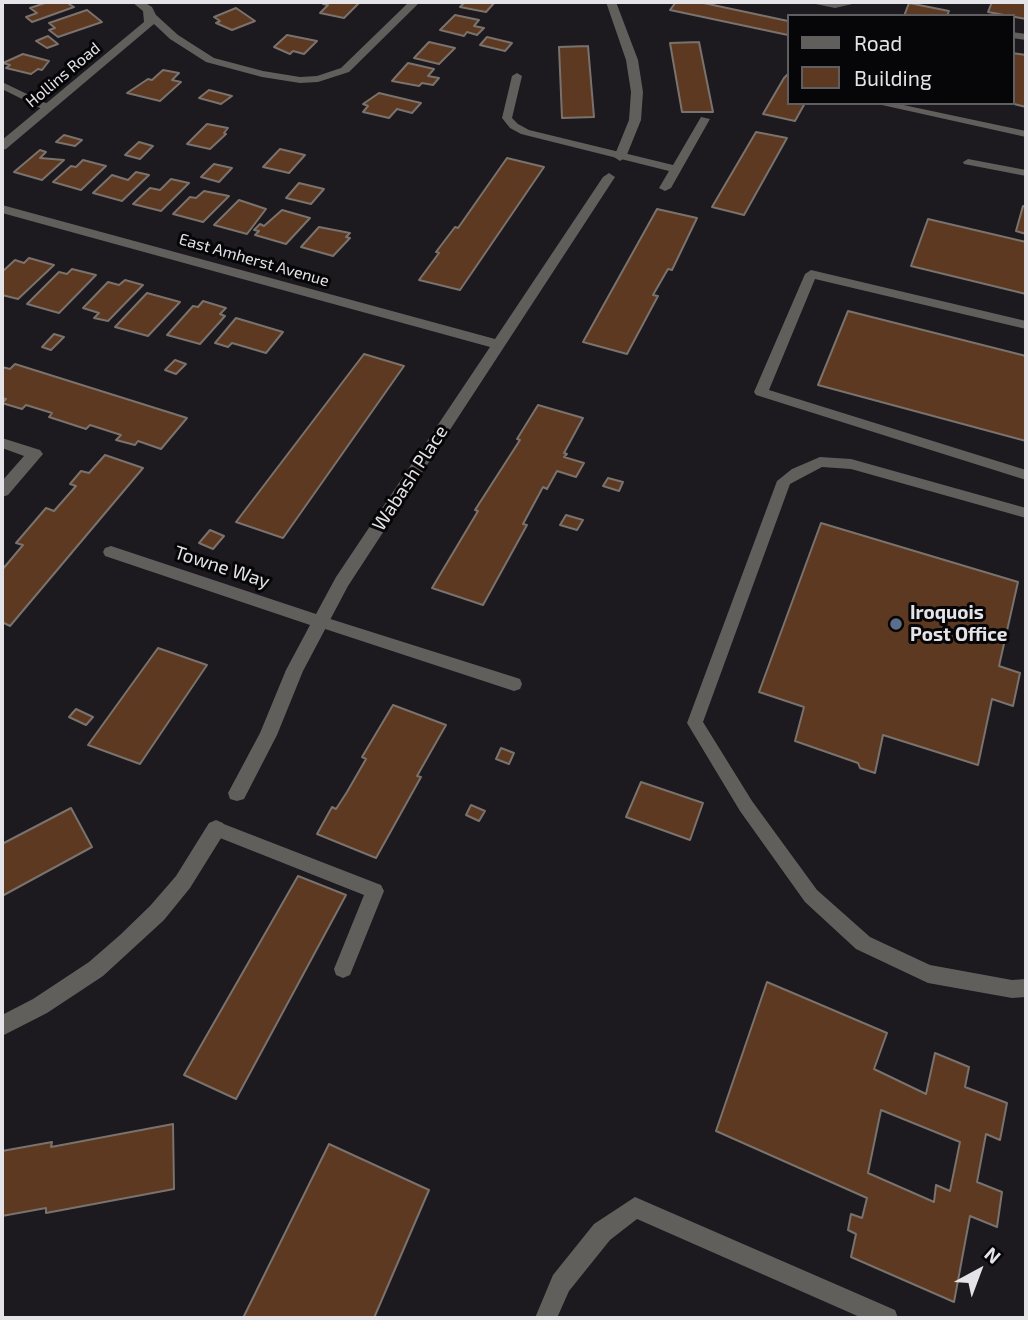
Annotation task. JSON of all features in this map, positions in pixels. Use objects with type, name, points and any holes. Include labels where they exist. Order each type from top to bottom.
[{"type":"street","points":[[137,2],[148,9],[151,16],[174,37],[210,60],[262,75],[300,80],[318,79],[345,70],[415,2]]},
{"type":"street","points":[[611,2],[632,60],[637,92],[635,120],[620,157]]},
{"type":"street","name":"Hollins Road","points":[[2,146],[144,29],[151,16]]},
{"type":"street","name":"Wabash Place","points":[[237,793],[268,735],[295,670],[342,582],[496,344],[609,177]]},
{"type":"street","name":"East Amherst Avenue","points":[[2,209],[496,344]]},
{"type":"street","points":[[2,443],[35,454],[2,491]]},
{"type":"street","name":"Towne Way","points":[[111,552],[321,622]]},
{"type":"street","points":[[2,1026],[40,1006],[96,969],[127,942],[157,913],[183,882],[216,830]]},
{"type":"lane","points":[[811,2],[835,5],[856,2]]},
{"type":"lane","points":[[517,76],[507,118],[514,126],[525,132],[676,169]]},
{"type":"lane","points":[[2,85],[48,108]]},
{"type":"lane","points":[[888,105],[1026,134]]},
{"type":"lane","points":[[665,188],[705,119]]},
{"type":"lane","points":[[609,177],[620,157]]},
{"type":"lane","points":[[968,162],[1026,173]]},
{"type":"lane","points":[[1026,325],[811,274],[761,392],[1026,475]]},
{"type":"lane","points":[[1026,513],[851,464],[820,462],[790,477],[784,481],[695,723],[747,806],[811,897],[863,943],[928,974],[1012,989],[1026,988]]},
{"type":"lane","points":[[321,622],[514,684]]},
{"type":"lane","points":[[216,830],[375,891],[343,969]]},
{"type":"lane","points":[[546,1318],[561,1283],[601,1232],[635,1207],[887,1318]]},
{"type":"building","points":[[48,2],[73,2],[69,4],[74,7],[32,22],[26,17],[37,13],[30,8]]},
{"type":"building","points":[[465,2],[495,2],[486,12],[460,7]]},
{"type":"building","points":[[676,2],[699,2],[786,21],[786,35],[670,10]]},
{"type":"building","points":[[992,2],[1026,2],[1026,19],[1014,17],[1014,14],[988,12]]},
{"type":"building","points":[[359,3],[344,18],[320,13],[328,5],[323,4]]},
{"type":"building","points":[[909,3],[949,11],[948,14],[905,14]]},
{"type":"building","points":[[236,8],[255,21],[232,30],[216,23],[220,21],[214,17]]},
{"type":"building","points":[[87,10],[102,22],[58,37],[49,30],[55,28],[49,23]]},
{"type":"building","points":[[455,15],[479,20],[474,26],[484,28],[477,35],[467,32],[464,36],[440,30]]},
{"type":"building","points":[[287,35],[317,41],[304,54],[293,51],[290,54],[274,47]]},
{"type":"building","points":[[48,36],[58,44],[47,48],[36,41]]},
{"type":"building","points":[[487,37],[512,43],[505,51],[480,45]]},
{"type":"building","points":[[429,42],[455,48],[439,64],[414,58]]},
{"type":"building","points":[[699,42],[713,112],[682,112],[670,43]]},
{"type":"building","points":[[588,46],[594,117],[562,118],[559,47]]},
{"type":"building","points":[[1014,53],[1026,55],[1026,107],[1014,104]]},
{"type":"building","points":[[23,54],[49,61],[42,70],[38,69],[31,74],[6,68],[10,65],[3,63]]},
{"type":"building","points":[[408,63],[434,69],[428,76],[439,78],[433,85],[422,83],[419,86],[392,81]]},
{"type":"building","points":[[163,70],[179,73],[172,80],[181,82],[160,101],[127,93],[148,79],[152,80]]},
{"type":"building","points":[[786,76],[786,105],[804,105],[795,121],[763,114]]},
{"type":"building","points":[[209,90],[232,96],[221,104],[199,98]]},
{"type":"building","points":[[379,93],[421,103],[412,113],[397,109],[389,118],[363,112],[368,106],[363,104]]},
{"type":"building","points":[[207,124],[228,128],[224,133],[226,134],[210,149],[187,144]]},
{"type":"building","points":[[756,132],[787,138],[744,215],[712,207]]},
{"type":"building","points":[[64,135],[82,140],[75,146],[56,142]]},
{"type":"building","points":[[139,142],[153,146],[140,159],[125,155]]},
{"type":"building","points":[[280,149],[305,155],[289,173],[263,167]]},
{"type":"building","points":[[40,150],[46,152],[40,158],[64,160],[42,180],[14,172]]},
{"type":"building","points":[[507,158],[544,167],[460,290],[419,280],[439,253],[436,252],[455,227],[458,228]]},
{"type":"building","points":[[83,160],[106,166],[81,190],[53,182],[71,166],[76,167]]},
{"type":"building","points":[[214,164],[232,168],[219,182],[201,177]]},
{"type":"building","points":[[136,172],[149,175],[122,201],[93,193],[112,175],[128,180]]},
{"type":"building","points":[[171,179],[189,183],[161,211],[133,204],[150,188],[160,190]]},
{"type":"building","points":[[299,183],[324,189],[311,204],[286,198]]},
{"type":"building","points":[[204,191],[229,196],[203,222],[173,214],[190,197],[196,198]]},
{"type":"building","points":[[239,200],[266,209],[247,234],[214,225]]},
{"type":"building","points":[[1023,206],[1026,207],[1026,234],[1016,231]]},
{"type":"building","points":[[657,209],[697,218],[672,270],[668,269],[653,295],[658,296],[627,354],[583,342]]},
{"type":"building","points":[[282,210],[310,218],[286,244],[255,235],[259,231],[254,230],[260,224],[264,226]]},
{"type":"building","points":[[928,219],[1026,242],[1026,294],[911,266]]},
{"type":"building","points":[[319,227],[350,233],[346,237],[350,238],[333,256],[301,247]]},
{"type":"building","points":[[29,258],[54,265],[18,299],[2,295],[2,272],[15,260],[24,263]]},
{"type":"building","points":[[72,269],[96,275],[59,313],[27,304],[59,272],[67,274]]},
{"type":"building","points":[[125,280],[143,285],[108,321],[94,318],[99,313],[83,308],[108,282],[119,285]]},
{"type":"building","points":[[147,293],[180,302],[148,336],[115,327]]},
{"type":"building","points":[[203,301],[226,308],[220,314],[225,316],[200,344],[167,335],[193,306],[198,307]]},
{"type":"building","points":[[848,311],[1026,356],[1026,441],[818,385]]},
{"type":"building","points":[[236,318],[283,332],[266,353],[232,343],[228,347],[215,343]]},
{"type":"building","points":[[54,334],[64,337],[51,350],[42,347]]},
{"type":"building","points":[[364,354],[404,366],[283,538],[236,522]]},
{"type":"building","points":[[175,360],[186,364],[176,374],[165,370]]},
{"type":"building","points":[[15,364],[187,418],[161,449],[138,441],[135,445],[116,440],[121,435],[90,425],[86,429],[49,417],[52,413],[26,405],[22,409],[2,403],[6,399],[2,398],[2,367],[10,369]]},
{"type":"building","points":[[538,405],[583,418],[564,453],[567,454],[564,457],[584,463],[576,477],[557,471],[547,489],[543,487],[523,524],[527,525],[483,605],[432,588],[478,511],[475,510],[520,440],[517,439]]},
{"type":"building","points":[[105,455],[143,468],[10,626],[2,622],[2,570],[23,545],[16,543],[46,508],[54,511],[76,486],[70,484],[81,471],[89,473]]},
{"type":"building","points":[[608,478],[623,482],[619,491],[603,486]]},
{"type":"building","points":[[566,515],[583,520],[577,530],[560,525]]},
{"type":"building","name":"Iroquois Post Office","points":[[821,523],[1018,582],[999,666],[1020,673],[1013,706],[992,699],[978,765],[883,735],[875,773],[860,768],[858,763],[795,741],[804,707],[759,692]]},
{"type":"building","points":[[210,530],[224,536],[213,549],[199,543]]},
{"type":"building","points":[[158,648],[207,665],[140,764],[88,745]]},
{"type":"building","points":[[393,705],[446,725],[376,858],[317,834],[332,807],[336,809],[347,792],[366,759],[362,757]]},
{"type":"building","points":[[76,709],[93,717],[86,725],[69,717]]},
{"type":"building","points":[[501,748],[514,753],[509,764],[496,759]]},
{"type":"building","points":[[641,782],[703,803],[690,840],[626,817]]},
{"type":"building","points":[[471,805],[485,811],[479,821],[466,815]]},
{"type":"building","points":[[71,808],[92,847],[2,896],[2,844]]},
{"type":"building","points":[[298,876],[346,895],[236,1099],[184,1075]]},
{"type":"building","points":[[767,982],[887,1033],[874,1069],[926,1094],[935,1053],[969,1067],[965,1087],[1007,1103],[1000,1140],[986,1134],[977,1182],[1002,1192],[997,1227],[970,1216],[954,1302],[851,1257],[856,1234],[848,1230],[851,1214],[862,1218],[867,1198],[716,1131]]},
{"type":"building","points":[[881,1110],[960,1142],[950,1191],[936,1185],[934,1202],[868,1173]]},
{"type":"building","points":[[173,1124],[174,1189],[46,1213],[46,1208],[2,1216],[2,1151],[52,1142],[51,1147]]},
{"type":"building","points":[[329,1144],[429,1190],[374,1318],[243,1318]]},
{"type":"place","name":"Iroquois Post Office","points":[[896,624]]}]
